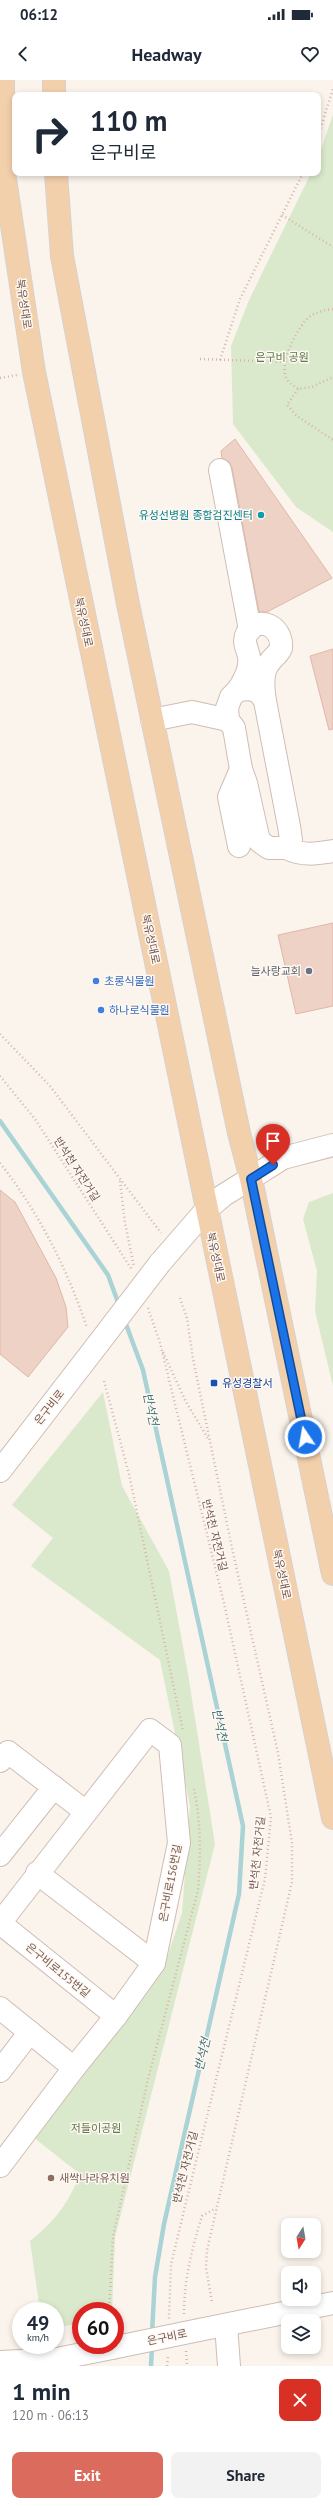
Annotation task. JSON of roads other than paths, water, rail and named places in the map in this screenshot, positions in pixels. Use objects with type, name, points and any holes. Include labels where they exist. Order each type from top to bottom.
[{"type":"main road","name":"북유성대로","points":[[3,80],[4,172],[34,372],[198,1162],[206,1210],[333,1818]]},
{"type":"main road","points":[[54,80],[54,92]]},
{"type":"main road","points":[[56,176],[62,256],[128,604],[239,1133],[251,1179],[333,1574]]},
{"type":"street","points":[[220,470],[253,624],[245,641],[250,658],[248,668],[227,708],[228,720],[234,728],[241,769],[246,783],[259,841],[268,848],[277,850],[288,844]]},
{"type":"street","points":[[253,624],[272,626],[277,630],[282,642],[279,654],[268,663],[262,689],[288,844],[299,854],[312,855],[333,851]]},
{"type":"street","points":[[152,720],[192,712],[207,703],[250,689],[259,692],[265,701]]},
{"type":"street","points":[[192,712],[228,720]]},
{"type":"street","points":[[239,846],[229,796],[241,769]]},
{"type":"street","points":[[251,1179],[283,1158],[333,1145]]},
{"type":"street","name":"은구비로","points":[[0,1471],[165,1256],[206,1210],[224,1195],[251,1179]]},
{"type":"street","name":"은구비로156번길","points":[[0,1923],[37,1873],[150,1730],[170,1745],[179,1843],[154,1963],[116,2016],[74,2068],[0,2166]]},
{"type":"street","points":[[0,1761],[8,1752],[86,1812]]},
{"type":"street","points":[[0,1855],[54,1787]]},
{"type":"street","points":[[37,1873],[154,1963]]},
{"type":"street","name":"은구비로155번길","points":[[0,1923],[116,2016]]},
{"type":"street","points":[[0,2008],[74,2068]]},
{"type":"street","points":[[0,2071],[30,2032]]},
{"type":"street","name":"은구비로","points":[[0,2362],[83,2361],[112,2348],[191,2325],[226,2325],[333,2303]]},
{"type":"street","points":[[226,2325],[229,2366]]},
{"type":"waterway","name":"반석천","points":[[0,1121],[108,1275],[119,1305]]},
{"type":"waterway","name":"반석천","points":[[124,1319],[143,1370],[243,1826],[239,1894],[164,2224],[155,2277],[152,2334]]},
{"type":"waterway","name":"반석천","points":[[151,2366],[152,2346]]},
{"type":"place","name":"유성선병원 종합검진센터","points":[[261,515]]},
{"type":"place","name":"늘사랑교회","points":[[309,971]]},
{"type":"place","name":"초롱식물원","points":[[96,981]]},
{"type":"place","name":"하나로식물원","points":[[101,1010]]},
{"type":"place","name":"유성경찰서","points":[[214,1383]]},
{"type":"place","name":"새싹나라유치원","points":[[51,2178]]},
{"type":"park label","name":"은구비 공원","points":[[282,357]]},
{"type":"park label","name":"저들이공원","points":[[96,2128]]}]
